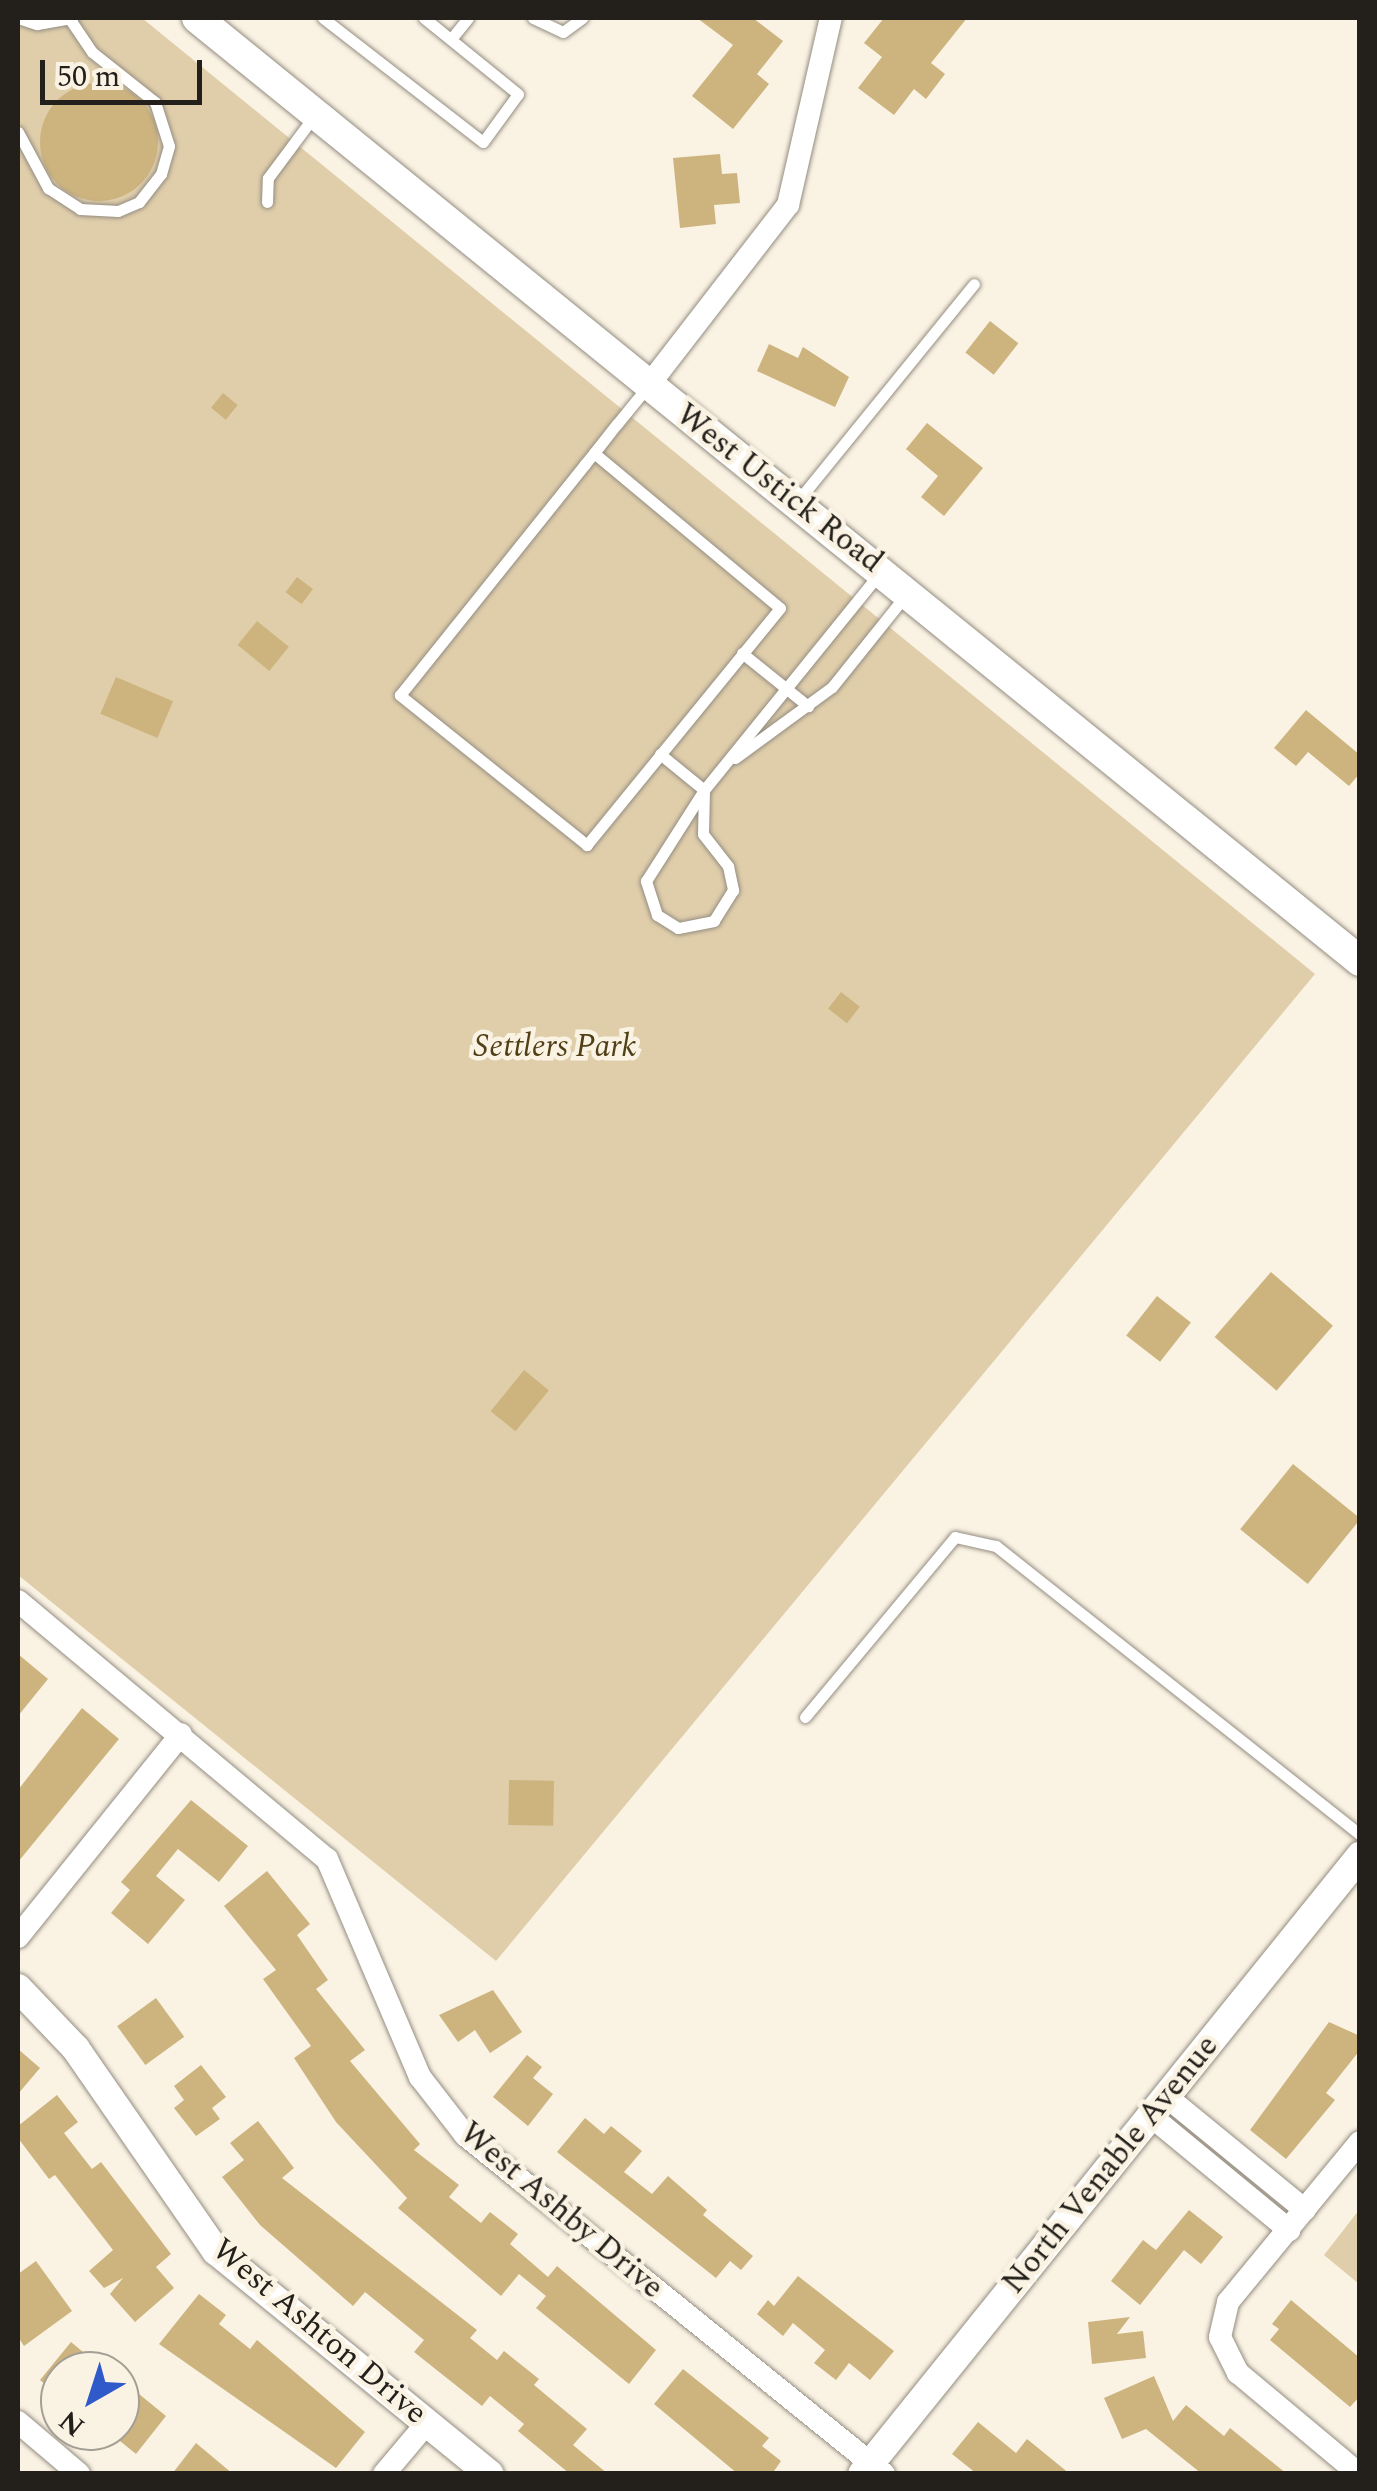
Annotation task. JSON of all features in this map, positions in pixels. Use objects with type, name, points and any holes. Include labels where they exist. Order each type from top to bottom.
[{"type":"main road","name":"West Ustick Road","points":[[210,21],[316,114],[648,386],[882,571],[1360,961]]},
{"type":"street","points":[[648,386],[788,205],[832,18]]},
{"type":"street","name":"West Ashby Drive","points":[[18,1601],[327,1859],[420,2076],[465,2135],[872,2470]]},
{"type":"street","points":[[18,1937],[181,1734]]},
{"type":"street","name":"North Venable Avenue","points":[[872,2470],[1360,1856]]},
{"type":"street","name":"West Ashton Drive","points":[[18,1988],[76,2049],[216,2251],[489,2474]]},
{"type":"street","points":[[1160,2107],[1305,2210]]},
{"type":"street","points":[[1160,2107],[1289,2230]]},
{"type":"street","points":[[1359,2474],[1238,2373],[1220,2337],[1228,2302],[1360,2142]]},
{"type":"street","points":[[18,2422],[79,2474]]},
{"type":"street","points":[[384,2474],[426,2423]]},
{"type":"lane","points":[[18,18],[37,24],[71,18],[92,52],[155,102],[169,146],[160,174],[139,202],[118,210],[80,210],[48,188],[18,132]]},
{"type":"lane","points":[[324,18],[484,142],[518,94],[424,18]]},
{"type":"lane","points":[[451,39],[468,18]]},
{"type":"lane","points":[[533,18],[564,32],[582,18]]},
{"type":"lane","points":[[267,202],[268,178],[316,114]]},
{"type":"lane","points":[[796,502],[974,284]]},
{"type":"lane","points":[[594,453],[780,608],[587,845],[400,695],[594,453],[648,386]]},
{"type":"lane","points":[[704,790],[702,834],[728,866],[732,890],[714,921],[678,928],[657,915],[646,881],[704,790],[882,571]]},
{"type":"lane","points":[[724,766],[832,687],[908,592]]},
{"type":"lane","points":[[742,653],[808,706]]},
{"type":"lane","points":[[660,754],[704,790]]},
{"type":"lane","points":[[805,1717],[955,1537],[996,1546],[1360,1834]]},
{"type":"green space","name":"Settlers Park","points":[[18,18],[142,18],[1315,974],[496,1961],[18,1575]]},
{"type":"green space","points":[[1359,2210],[1359,2284],[1324,2255]]},
{"type":"building","points":[[697,18],[753,18],[783,41],[757,74],[769,84],[733,129],[692,96],[733,45]]},
{"type":"building","points":[[884,18],[967,18],[931,63],[945,74],[926,99],[914,89],[894,115],[858,88],[882,57],[864,43]]},
{"type":"building","points":[[99,83],[122,87],[141,100],[154,119],[158,142],[154,165],[141,184],[122,197],[99,201],[76,197],[57,184],[44,165],[40,142],[44,119],[57,100],[76,87]]},
{"type":"building","points":[[720,154],[722,174],[737,173],[740,203],[714,205],[716,224],[680,228],[673,158]]},
{"type":"building","points":[[990,321],[1018,343],[994,375],[965,353]]},
{"type":"building","points":[[769,344],[798,358],[803,347],[849,377],[835,407],[757,371]]},
{"type":"building","points":[[223,393],[238,405],[226,420],[211,408]]},
{"type":"building","points":[[927,423],[983,468],[944,516],[921,497],[938,476],[906,449]]},
{"type":"building","points":[[297,577],[313,589],[302,604],[286,592]]},
{"type":"building","points":[[257,621],[289,647],[269,671],[237,645]]},
{"type":"building","points":[[116,677],[173,701],[157,738],[100,714]]},
{"type":"building","points":[[1306,710],[1360,755],[1360,773],[1349,786],[1308,752],[1296,766],[1274,748]]},
{"type":"building","points":[[841,992],[860,1007],[847,1023],[828,1009]]},
{"type":"building","points":[[1271,1272],[1333,1326],[1276,1391],[1215,1337]]},
{"type":"building","points":[[1157,1296],[1191,1322],[1160,1362],[1126,1335]]},
{"type":"building","points":[[524,1370],[549,1390],[516,1431],[491,1411]]},
{"type":"building","points":[[1293,1464],[1360,1518],[1308,1584],[1240,1529]]},
{"type":"building","points":[[18,1654],[48,1679],[18,1716]]},
{"type":"building","points":[[82,1708],[119,1739],[18,1862],[18,1790]]},
{"type":"building","points":[[509,1780],[554,1781],[553,1826],[508,1825]]},
{"type":"building","points":[[191,1800],[248,1846],[219,1882],[178,1849],[156,1876],[185,1900],[148,1944],[111,1913],[130,1890],[121,1882]]},
{"type":"building","points":[[267,1871],[310,1924],[297,1935],[328,1980],[316,1989],[365,2050],[350,2061],[420,2144],[414,2150],[459,2185],[449,2197],[481,2223],[490,2212],[518,2234],[510,2244],[548,2277],[557,2266],[656,2350],[629,2384],[536,2308],[546,2296],[519,2274],[501,2296],[398,2208],[407,2198],[336,2122],[294,2058],[311,2046],[263,1979],[276,1970],[224,1906]]},
{"type":"building","points":[[493,1990],[522,2032],[490,2053],[475,2030],[458,2042],[439,2015]]},
{"type":"building","points":[[156,1998],[184,2037],[145,2065],[117,2026]]},
{"type":"building","points":[[1329,2022],[1360,2036],[1360,2050],[1326,2093],[1335,2100],[1286,2159],[1250,2130]]},
{"type":"building","points":[[18,2049],[40,2068],[18,2094]]},
{"type":"building","points":[[527,2055],[542,2067],[533,2078],[553,2094],[528,2126],[493,2097]]},
{"type":"building","points":[[201,2065],[226,2097],[212,2108],[220,2119],[196,2136],[174,2108],[184,2100],[174,2086]]},
{"type":"building","points":[[57,2095],[78,2122],[64,2133],[92,2169],[101,2162],[171,2254],[156,2267],[174,2288],[135,2322],[110,2294],[123,2278],[104,2288],[89,2271],[113,2250],[55,2175],[49,2179],[18,2138],[18,2126]]},
{"type":"building","points":[[585,2118],[604,2134],[611,2126],[642,2151],[624,2172],[652,2194],[668,2176],[707,2210],[703,2215],[753,2256],[741,2270],[730,2261],[716,2278],[557,2152]]},
{"type":"building","points":[[258,2121],[294,2168],[282,2178],[477,2330],[470,2338],[497,2360],[504,2351],[539,2379],[534,2385],[587,2429],[573,2445],[608,2474],[570,2474],[518,2431],[524,2424],[490,2396],[482,2406],[414,2352],[424,2340],[365,2292],[353,2306],[260,2225],[222,2177],[244,2160],[230,2143]]},
{"type":"building","points":[[1189,2210],[1223,2237],[1201,2264],[1184,2250],[1140,2305],[1111,2281],[1143,2240],[1156,2250]]},
{"type":"building","points":[[36,2261],[72,2311],[24,2346],[18,2337],[18,2274]]},
{"type":"building","points":[[798,2276],[894,2351],[870,2380],[849,2363],[836,2380],[814,2363],[825,2350],[793,2323],[783,2336],[757,2314],[768,2300],[774,2306]]},
{"type":"building","points":[[199,2294],[226,2315],[219,2324],[250,2349],[257,2340],[365,2432],[336,2468],[159,2344]]},
{"type":"building","points":[[1291,2300],[1360,2358],[1360,2396],[1350,2407],[1270,2340],[1279,2329],[1272,2324]]},
{"type":"building","points":[[1130,2317],[1117,2334],[1143,2331],[1146,2358],[1092,2364],[1088,2322]]},
{"type":"building","points":[[71,2342],[82,2351],[64,2351]]},
{"type":"building","points":[[683,2369],[769,2438],[762,2446],[781,2461],[772,2474],[738,2474],[654,2404]]},
{"type":"building","points":[[1154,2376],[1173,2421],[1186,2405],[1224,2436],[1230,2428],[1287,2474],[1202,2474],[1146,2429],[1122,2439],[1104,2398]]},
{"type":"building","points":[[140,2395],[166,2416],[140,2449]]},
{"type":"building","points":[[978,2422],[1016,2453],[1027,2439],[1070,2474],[977,2474],[952,2454]]},
{"type":"building","points":[[196,2443],[233,2474],[172,2474]]}]
